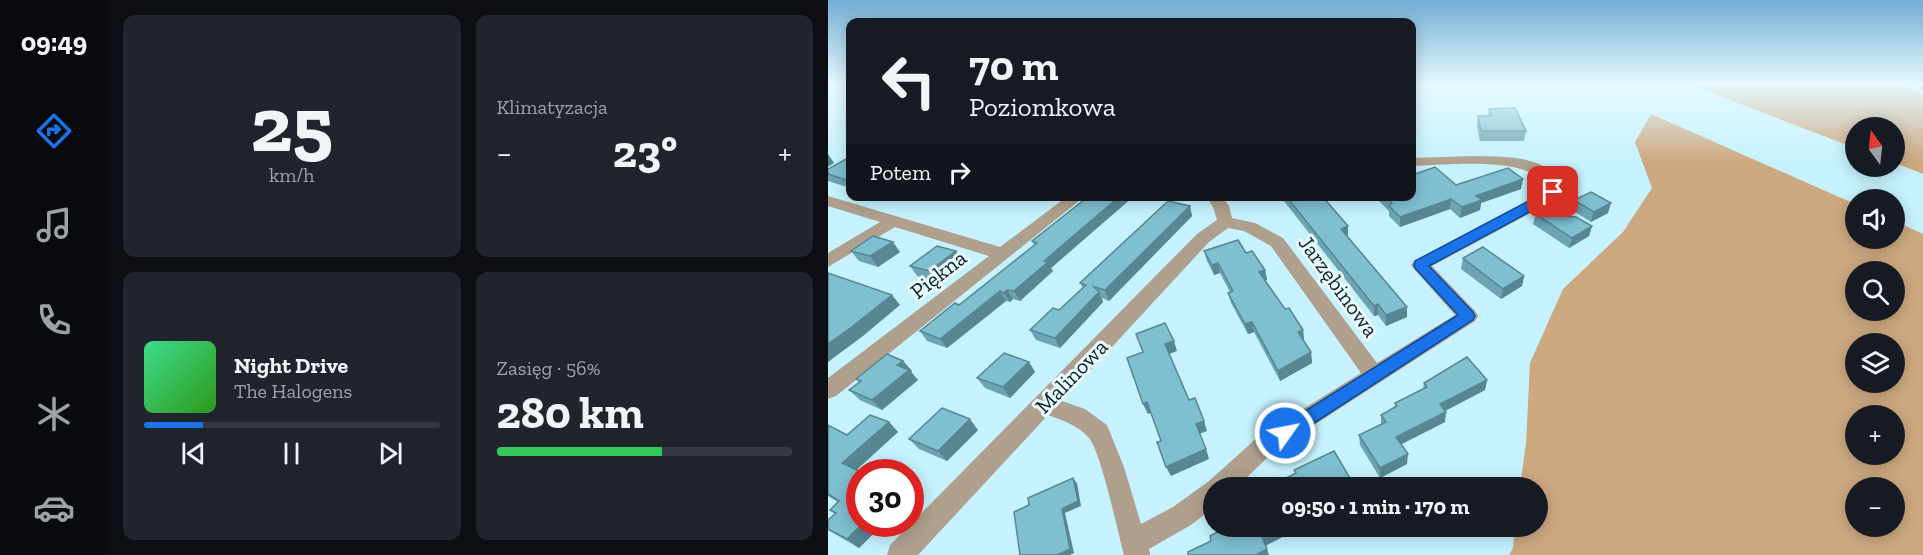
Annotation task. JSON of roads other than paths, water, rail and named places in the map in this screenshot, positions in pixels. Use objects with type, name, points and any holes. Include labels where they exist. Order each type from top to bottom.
[{"type":"street","points":[[1230,477],[1266,444],[1468,316],[1420,265],[1535,204],[1553,192],[1553,186],[1548,177],[1530,166],[1510,163],[1416,162]]},
{"type":"street","points":[[828,201],[1003,255]]},
{"type":"street","name":"Piękna","points":[[828,390],[1071,201]]},
{"type":"street","points":[[1217,201],[1221,206],[1225,222]]},
{"type":"street","points":[[828,261],[893,221]]},
{"type":"street","name":"Jarzębinowa","points":[[1225,222],[1249,226],[1277,242],[1375,376]]},
{"type":"street","name":"Malinowa","points":[[900,555],[1203,238],[1225,222]]},
{"type":"street","points":[[1045,404],[1077,416],[1099,432],[1112,467],[1135,549],[1203,500]]}]
